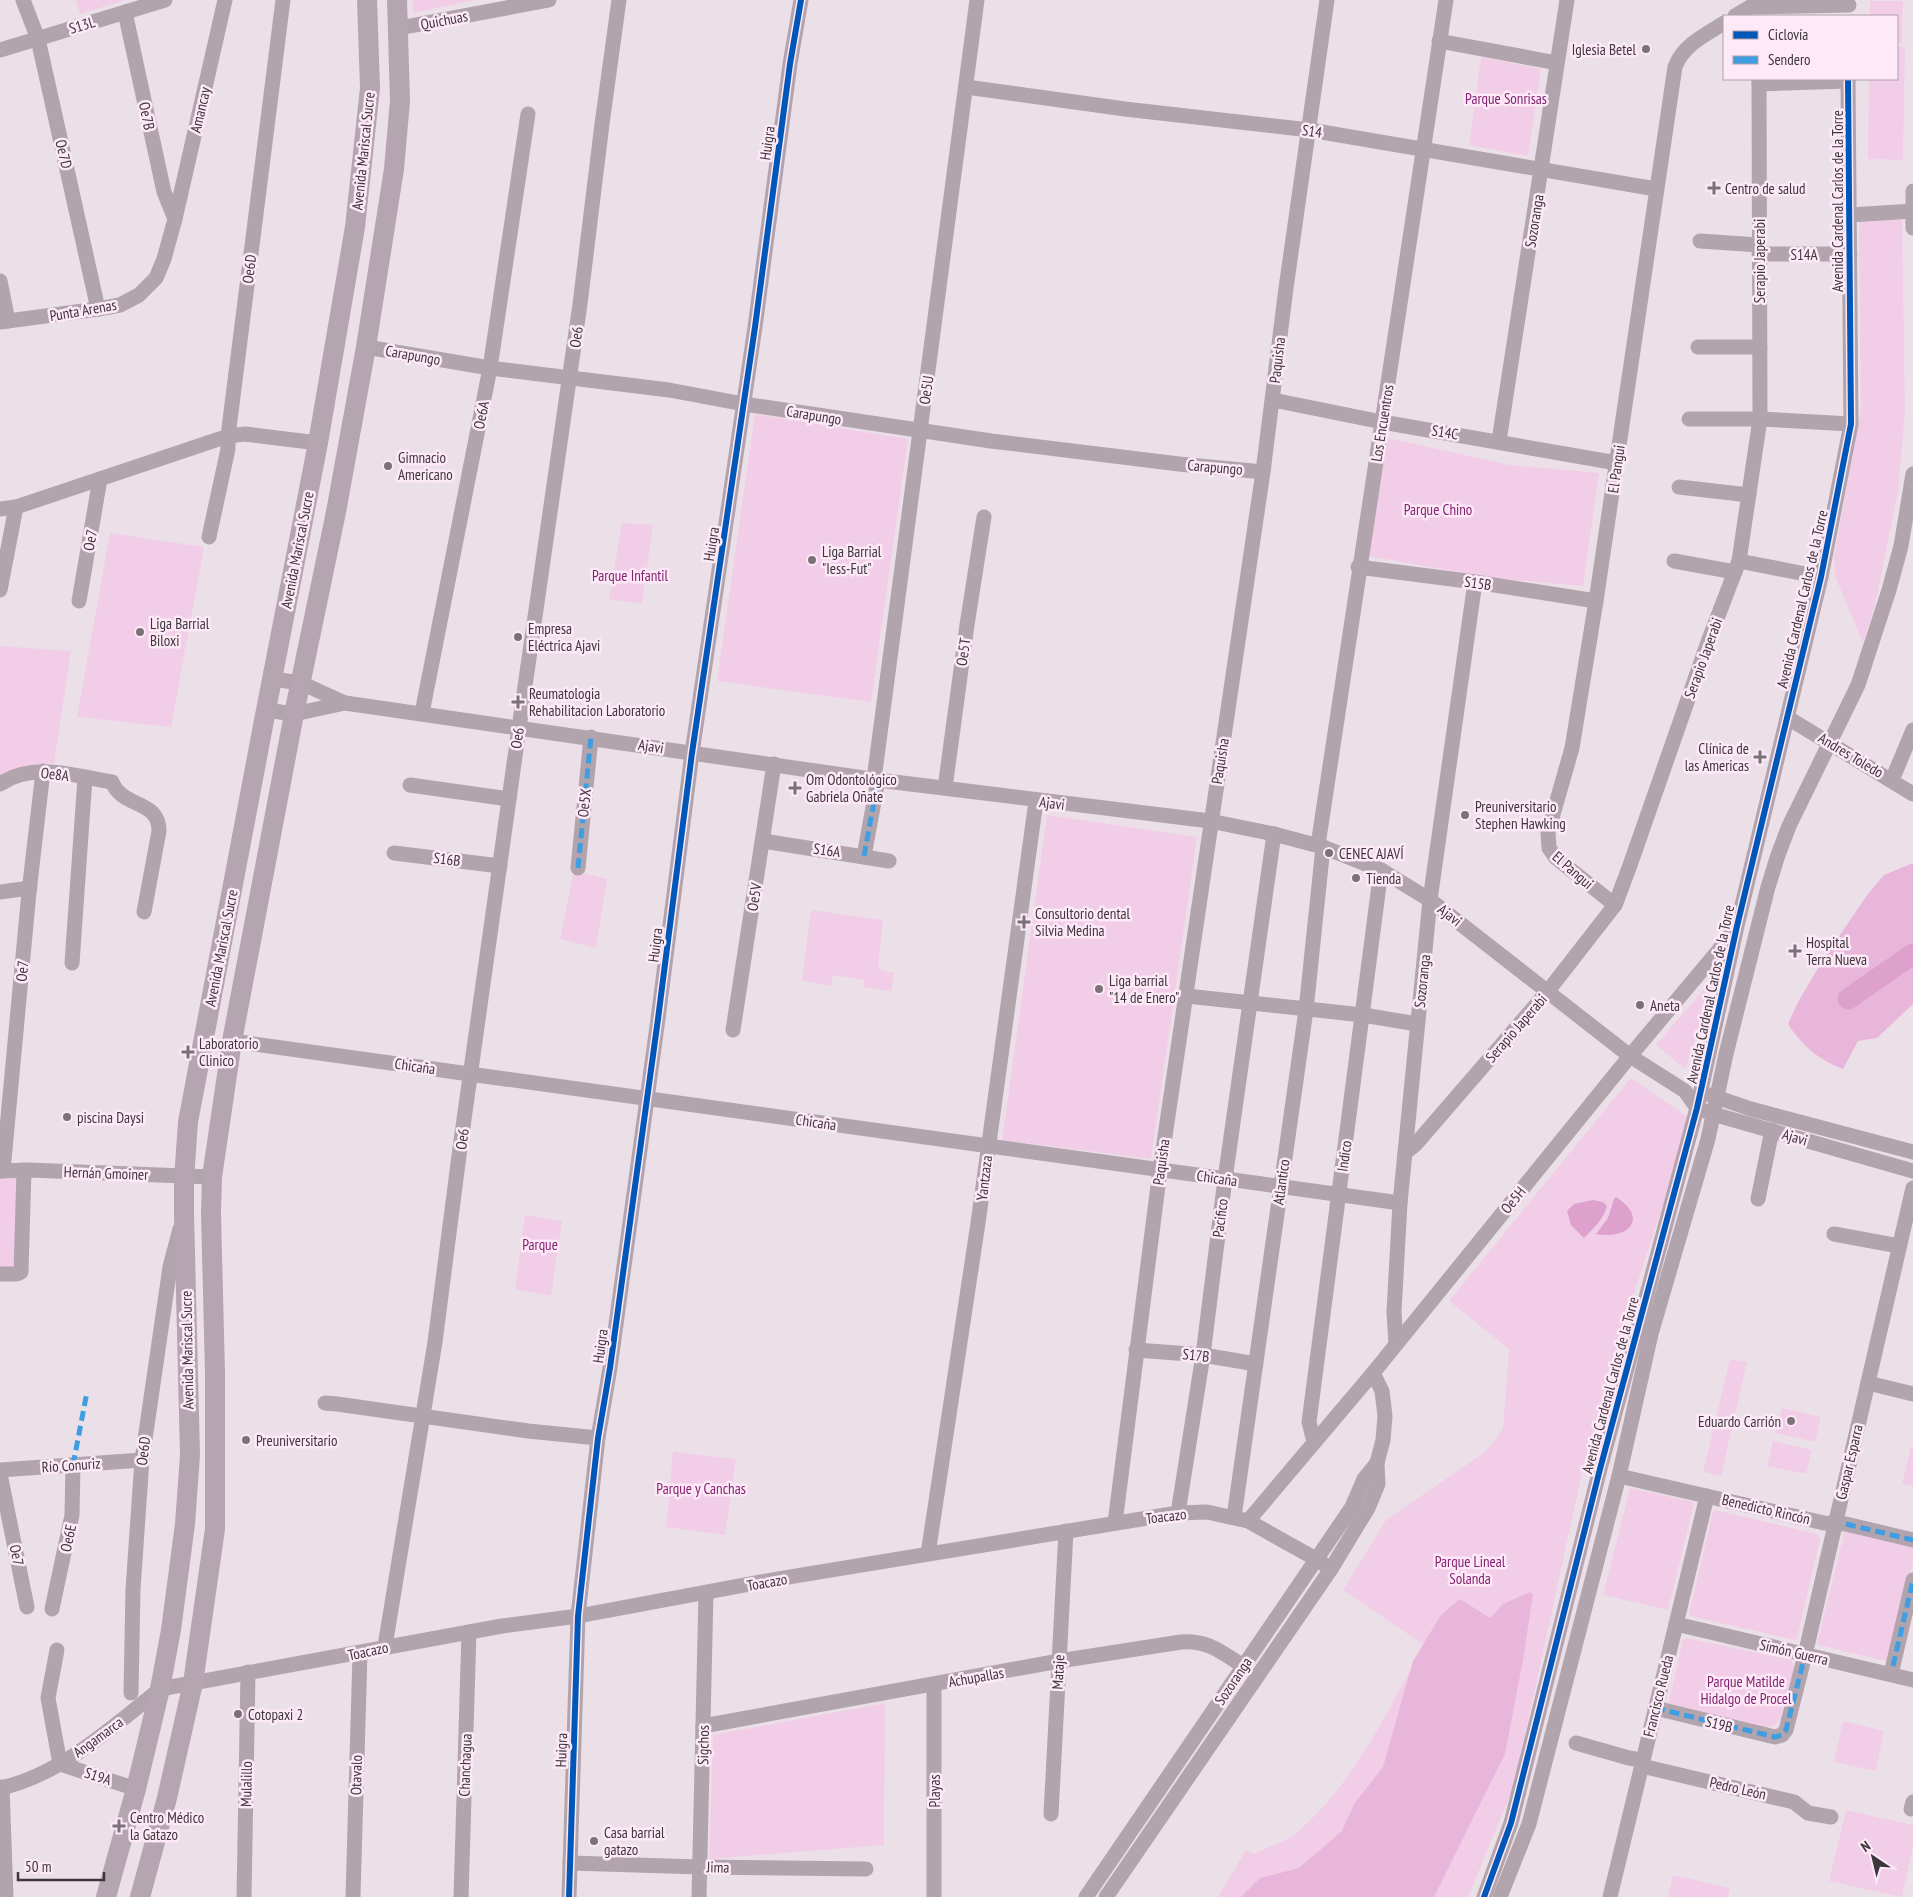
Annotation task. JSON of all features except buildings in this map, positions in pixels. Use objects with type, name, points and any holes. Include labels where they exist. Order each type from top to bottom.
[{"type":"main road","name":"Avenida Mariscal Sucre","points":[[106,1897],[136,1789],[160,1689],[171,1630],[182,1544],[190,1455],[184,1176],[190,1113],[318,444],[355,227],[370,88],[367,0]]},
{"type":"main road","name":"Avenida Mariscal Sucre","points":[[140,1897],[167,1798],[193,1683],[215,1529],[212,1177],[232,1041],[294,714],[334,521],[366,347],[394,170],[400,101],[397,0]]},
{"type":"street","name":"Oe7D","points":[[23,0],[38,39],[98,309]]},
{"type":"street","name":"S13L","points":[[0,50],[165,0]]},
{"type":"street","name":"Amancay","points":[[174,219],[225,0]]},
{"type":"street","name":"Oe6D","points":[[209,537],[228,449],[228,436],[283,0]]},
{"type":"street","name":"Quichuas","points":[[399,28],[549,0]]},
{"type":"street","name":"Oe6","points":[[385,1646],[435,1342],[509,799],[570,377],[619,0]]},
{"type":"street","name":"Huigra","points":[[570,1897],[578,1616],[598,1438],[610,1368],[692,753],[744,404],[790,64],[801,0]]},
{"type":"street","name":"Oe5U","points":[[864,856],[876,779],[977,0]]},
{"type":"street","name":"Paquisha","points":[[1115,1523],[1160,1170],[1263,472],[1286,288],[1327,0]]},
{"type":"street","name":"Los Encuentros","points":[[1320,846],[1358,567],[1446,0]]},
{"type":"street","name":"Sozoranga","points":[[1499,441],[1567,0]]},
{"type":"street","points":[[1737,15],[1750,8],[1849,7]]},
{"type":"street","name":"Oe7B","points":[[125,12],[164,192],[174,219]]},
{"type":"street","name":"El Pangui","points":[[1615,905],[1556,858],[1547,842],[1550,821],[1572,748],[1596,602],[1675,67],[1679,58],[1694,42],[1723,24]]},
{"type":"street","points":[[1439,41],[1557,63]]},
{"type":"street","points":[[1759,81],[1848,80]]},
{"type":"street","name":"Avenida Cardenal Carlos de la Torre","points":[[1484,1897],[1511,1823],[1600,1469],[1697,1108],[1737,926],[1821,577],[1851,424],[1848,80]]},
{"type":"street","name":"Serapio Japerabi","points":[[1405,1153],[1415,1145],[1548,991],[1615,905],[1708,642],[1737,567],[1760,419],[1759,81]]},
{"type":"street","name":"S14","points":[[966,87],[1143,111],[1310,130],[1656,189]]},
{"type":"street","name":"Oe6A","points":[[422,713],[490,368],[528,114]]},
{"type":"street","points":[[1913,192],[1913,228]]},
{"type":"street","points":[[1850,215],[1913,211]]},
{"type":"street","name":"Punta Arenas","points":[[4,322],[98,309],[120,304],[139,295],[156,278],[164,259],[174,219]]},
{"type":"street","name":"S14A","points":[[1700,241],[1759,250],[1850,254]]},
{"type":"street","points":[[0,281],[4,322]]},
{"type":"street","name":"Carapungo","points":[[366,347],[490,368],[668,390],[744,404],[920,430],[1179,464],[1263,472]]},
{"type":"street","points":[[1698,347],[1760,348]]},
{"type":"street","name":"S14C","points":[[1272,400],[1382,422],[1617,463]]},
{"type":"street","points":[[1689,419],[1760,419],[1851,424]]},
{"type":"street","points":[[0,509],[16,507],[228,436],[245,434],[318,444]]},
{"type":"street","name":"Avenida Cardenal Carlos de la Torre","points":[[1500,1897],[1529,1824],[1619,1476],[1651,1334],[1695,1188],[1718,1098],[1726,1054],[1778,855],[1789,826],[1858,685],[1889,590],[1901,546],[1913,474]]},
{"type":"street","name":"Oe7","points":[[79,601],[100,479]]},
{"type":"street","points":[[1679,488],[1749,495]]},
{"type":"street","points":[[0,590],[16,507]]},
{"type":"street","name":"Oe5T","points":[[945,788],[984,517]]},
{"type":"street","points":[[1674,560],[1821,577]]},
{"type":"street","name":"S15B","points":[[1358,567],[1475,582],[1596,602]]},
{"type":"street","name":"Sozoranga","points":[[1396,1344],[1394,1312],[1400,1203],[1417,1024],[1430,900],[1475,582]]},
{"type":"street","name":"Ajavi","points":[[272,678],[301,683],[345,703],[1036,801],[1210,821],[1274,834],[1320,846],[1381,870],[1430,900],[1630,1056],[1685,1091],[1697,1108],[1913,1171]]},
{"type":"street","name":"Ajavi","points":[[266,710],[294,714],[345,703]]},
{"type":"street","name":"Andres Toledo","points":[[1788,718],[1913,794]]},
{"type":"street","points":[[1892,780],[1913,730]]},
{"type":"street","name":"Oe5X","points":[[578,868],[591,737]]},
{"type":"street","name":"Oe5V","points":[[732,1030],[774,764]]},
{"type":"street","name":"Oe7","points":[[1,1171],[6,1090],[43,771]]},
{"type":"street","name":"Oe8A","points":[[0,784],[10,777],[21,773],[43,771],[112,782],[120,795],[152,812],[159,821],[159,831],[144,912]]},
{"type":"street","points":[[72,963],[85,778]]},
{"type":"street","points":[[410,785],[509,799]]},
{"type":"street","name":"Yantzaza","points":[[928,1554],[1036,801]]},
{"type":"street","name":"Pacifico","points":[[1178,1512],[1203,1355],[1225,1179],[1274,834]]},
{"type":"street","name":"S16A","points":[[763,842],[889,861]]},
{"type":"street","name":"Atlantico","points":[[1241,1519],[1256,1364],[1306,1010],[1320,846]]},
{"type":"street","name":"S16B","points":[[394,853],[500,866]]},
{"type":"street","name":"Indico","points":[[1314,1442],[1309,1422],[1381,870]]},
{"type":"street","points":[[0,892],[30,888]]},
{"type":"street","name":"Oe5H","points":[[1396,1344],[1737,926]]},
{"type":"street","points":[[1186,996],[1363,1015],[1417,1024]]},
{"type":"street","name":"Chicaña","points":[[232,1041],[1400,1203]]},
{"type":"street","name":"Ajavi","points":[[1685,1091],[1701,1091],[1751,1109],[1913,1152]]},
{"type":"street","points":[[1758,1199],[1772,1130]]},
{"type":"street","points":[[0,1274],[18,1274],[20,1272],[24,1170]]},
{"type":"street","name":"Hernán Gmoiner","points":[[1,1171],[24,1170],[212,1177]]},
{"type":"street","name":"Gaspar Esparra","points":[[1782,1735],[1786,1730],[1805,1655],[1913,1188]]},
{"type":"street","name":"Oe6D","points":[[131,1693],[133,1589],[142,1460],[170,1267],[184,1212]]},
{"type":"street","points":[[1834,1234],[1900,1246]]},
{"type":"street","points":[[1241,1519],[1314,1442],[1396,1344]]},
{"type":"street","name":"S17B","points":[[1136,1350],[1203,1355],[1256,1364]]},
{"type":"street","name":"Sozoranga","points":[[1086,1897],[1352,1507],[1364,1480],[1376,1463],[1383,1440],[1385,1416],[1382,1392],[1373,1373]]},
{"type":"street","points":[[1868,1383],[1913,1394]]},
{"type":"street","points":[[325,1404],[337,1404],[528,1431],[598,1438]]},
{"type":"street","name":"Río Conuriz","points":[[0,1470],[142,1460]]},
{"type":"street","name":"Sozoranga","points":[[1106,1897],[1331,1569],[1368,1508],[1378,1484],[1376,1463]]},
{"type":"street","name":"Oe6E","points":[[52,1609],[72,1515],[73,1465]]},
{"type":"street","name":"Oe7","points":[[0,1474],[27,1607]]},
{"type":"street","name":"Benedicto Rincón","points":[[1619,1476],[1824,1523],[1846,1524],[1913,1540]]},
{"type":"street","name":"Francisco Rueda","points":[[1610,1897],[1707,1496]]},
{"type":"street","name":"Toacazo","points":[[193,1683],[360,1654],[385,1646],[502,1626],[578,1616],[1178,1512],[1207,1512],[1241,1519],[1331,1569]]},
{"type":"street","name":"Mataje","points":[[1051,1814],[1066,1530]]},
{"type":"street","points":[[1891,1674],[1913,1580]]},
{"type":"street","name":"Sigchos","points":[[699,1897],[706,1593]]},
{"type":"street","name":"Simón Guerra","points":[[1676,1624],[1913,1680]]},
{"type":"street","name":"Chanchagua","points":[[461,1897],[469,1632]]},
{"type":"street","name":"Achupallas","points":[[703,1726],[1059,1661],[1196,1640],[1209,1644],[1243,1666]]},
{"type":"street","points":[[57,1650],[48,1698],[60,1764]]},
{"type":"street","name":"Otavalo","points":[[353,1897],[360,1654]]},
{"type":"street","name":"Mulalillo","points":[[244,1897],[248,1672]]},
{"type":"street","name":"Angamarca","points":[[1,1787],[27,1780],[60,1764],[124,1718],[160,1689],[193,1683]]},
{"type":"street","name":"Playas","points":[[934,1685],[934,1897]]},
{"type":"street","name":"S19B","points":[[1656,1708],[1775,1737],[1782,1735]]},
{"type":"street","name":"Pedro León","points":[[1576,1744],[1794,1802],[1808,1813],[1831,1817]]},
{"type":"street","name":"S19A","points":[[60,1764],[136,1789]]},
{"type":"street","points":[[1,1787],[6,1897]]},
{"type":"street","name":"Jima","points":[[570,1862],[700,1867],[866,1869]]},
{"type":"green space","points":[[76,0],[125,0],[80,14]]},
{"type":"green space","points":[[413,0],[475,0],[413,13]]},
{"type":"green space","points":[[1870,1],[1903,1],[1902,43],[1898,43],[1898,15],[1870,15]]},
{"type":"green space","points":[[1898,47],[1905,47],[1903,160],[1868,159],[1869,80],[1898,80]]},
{"type":"green space","name":"Parque Sonrisas","points":[[1481,57],[1541,69],[1528,156],[1469,145]]},
{"type":"green space","points":[[1902,216],[1905,410],[1898,492],[1875,604],[1863,643],[1835,576],[1834,558],[1861,408],[1859,220]]},
{"type":"green space","name":"Liga Barrial \"Iess-Fut\"","points":[[755,414],[908,439],[871,702],[717,681]]},
{"type":"green space","name":"Parque Chino","points":[[1388,438],[1510,465],[1599,473],[1583,586],[1492,578],[1368,556]]},
{"type":"green space","name":"Parque Infantil","points":[[622,523],[653,525],[642,604],[609,599]]},
{"type":"green space","name":"Liga Barrial Biloxi","points":[[110,533],[204,547],[171,727],[77,717]]},
{"type":"green space","points":[[0,646],[71,651],[54,763],[19,769],[0,779]]},
{"type":"green space","name":"Liga barrial \"14 de Enero\"","points":[[1047,815],[1197,837],[1151,1159],[1002,1140]]},
{"type":"green space","points":[[574,871],[607,879],[596,948],[560,939]]},
{"type":"green space","points":[[811,910],[883,920],[878,969],[894,973],[891,991],[864,987],[864,980],[833,975],[831,986],[802,980]]},
{"type":"green space","points":[[1718,973],[1685,1069],[1656,1045]]},
{"type":"green space","name":"Parque Lineal Solanda","points":[[1631,1078],[1691,1119],[1636,1287],[1584,1463],[1514,1786],[1468,1897],[1218,1897],[1246,1850],[1253,1854],[1280,1843],[1295,1834],[1316,1815],[1335,1793],[1368,1746],[1424,1645],[1343,1590],[1386,1520],[1485,1452],[1503,1429],[1509,1349],[1449,1301]]},
{"type":"green space","points":[[0,1177],[20,1178],[18,1272],[0,1272]]},
{"type":"green space","name":"Parque","points":[[525,1215],[562,1221],[551,1296],[515,1289]]},
{"type":"green space","points":[[1730,1359],[1747,1362],[1721,1476],[1703,1472]]},
{"type":"green space","points":[[1782,1408],[1821,1417],[1815,1442],[1776,1433]]},
{"type":"green space","points":[[1773,1441],[1812,1450],[1806,1474],[1767,1466]]},
{"type":"green space","points":[[1911,1446],[1913,1446],[1913,1486],[1902,1484]]},
{"type":"green space","name":"Parque y Canchas","points":[[673,1452],[736,1459],[725,1535],[666,1527]]},
{"type":"green space","points":[[1630,1488],[1693,1502],[1694,1504],[1668,1610],[1603,1595]]},
{"type":"green space","points":[[1713,1511],[1817,1534],[1820,1538],[1797,1639],[1794,1640],[1689,1614]]},
{"type":"green space","points":[[1845,1530],[1913,1545],[1913,1562],[1889,1662],[1818,1645],[1817,1643]]},
{"type":"green space","name":"Parque Matilde Hidalgo de Procel","points":[[1687,1638],[1791,1660],[1795,1667],[1777,1724],[1768,1728],[1668,1705],[1683,1640]]},
{"type":"green space","points":[[885,1703],[884,1845],[709,1859],[713,1735]]},
{"type":"green space","points":[[1843,1721],[1884,1731],[1876,1771],[1834,1762]]},
{"type":"green space","points":[[1846,1810],[1913,1825],[1913,1847],[1902,1897],[1829,1881]]},
{"type":"green space","points":[[1673,1875],[1730,1888],[1728,1897],[1668,1897]]},
{"type":"shaded area","points":[[1913,863],[1913,1004],[1877,1038],[1858,1041],[1843,1069],[1826,1061],[1805,1046],[1788,1024],[1798,1002],[1824,958],[1868,894],[1884,875]]},
{"type":"shaded area","points":[[1616,1197],[1631,1212],[1633,1220],[1631,1226],[1618,1234],[1596,1234],[1608,1218]]},
{"type":"shaded area","points":[[1593,1200],[1603,1202],[1607,1206],[1601,1220],[1584,1238],[1571,1225],[1567,1211],[1574,1204]]},
{"type":"shaded area","points":[[1530,1592],[1533,1594],[1523,1660],[1505,1754],[1434,1897],[1241,1897],[1260,1878],[1299,1868],[1342,1831],[1354,1804],[1383,1767],[1413,1661],[1441,1615],[1460,1599],[1490,1618],[1503,1604]]},
{"type":"waterway","points":[[1848,999],[1913,954]]},
{"type":"marked path","points":[[578,868],[591,737]]},
{"type":"marked path","points":[[864,856],[878,780]]},
{"type":"marked path","points":[[73,1465],[87,1392]]},
{"type":"marked path","points":[[1846,1524],[1913,1540]]},
{"type":"marked path","points":[[1893,1666],[1913,1580]]},
{"type":"marked path","points":[[1655,1708],[1775,1737],[1782,1735],[1786,1730],[1805,1655]]},
{"type":"cycle path","points":[[569,1897],[578,1616],[598,1438],[610,1368],[658,1019],[692,753],[755,327],[790,64],[801,0]]},
{"type":"cycle path","points":[[1484,1897],[1511,1823],[1600,1469],[1697,1108],[1737,926],[1821,577],[1851,424],[1848,80]]},
{"type":"place","name":"Iglesia Betel","points":[[1646,49]]},
{"type":"place","name":"Centro de salud","points":[[1714,188]]},
{"type":"place","name":"Gimnacio Americano","points":[[388,466]]},
{"type":"place","name":"Liga Barrial \"Iess-Fut\"","points":[[812,560]]},
{"type":"place","name":"Liga Barrial Biloxi","points":[[140,632]]},
{"type":"place","name":"Empresa Eléctrica Ajavi","points":[[518,637]]},
{"type":"place","name":"Reumatologia Rehabilitacion Laboratorio","points":[[518,702]]},
{"type":"place","name":"Clínica de las Americas","points":[[1760,757]]},
{"type":"place","name":"Om Odontológico Gabriela Oñate","points":[[795,788]]},
{"type":"place","name":"Preuniversitario Stephen Hawking","points":[[1465,815]]},
{"type":"place","name":"CENEC AJAVÍ","points":[[1329,853]]},
{"type":"place","name":"Tienda","points":[[1356,878]]},
{"type":"place","name":"Consultorio dental Silvia Medina","points":[[1024,922]]},
{"type":"place","name":"Hospital Terra Nueva","points":[[1795,951]]},
{"type":"place","name":"Liga barrial \"14 de Enero\"","points":[[1099,989]]},
{"type":"place","name":"Aneta","points":[[1640,1005]]},
{"type":"place","name":"Laboratorio Clinico","points":[[188,1052]]},
{"type":"place","name":"piscina Daysi","points":[[67,1117]]},
{"type":"place","name":"Eduardo Carrión","points":[[1791,1421]]},
{"type":"place","name":"Preuniversitario","points":[[246,1440]]},
{"type":"place","name":"Cotopaxi 2","points":[[238,1714]]},
{"type":"place","name":"Centro Médico la Gatazo","points":[[119,1826]]},
{"type":"place","name":"Casa barrial gatazo","points":[[594,1841]]}]
